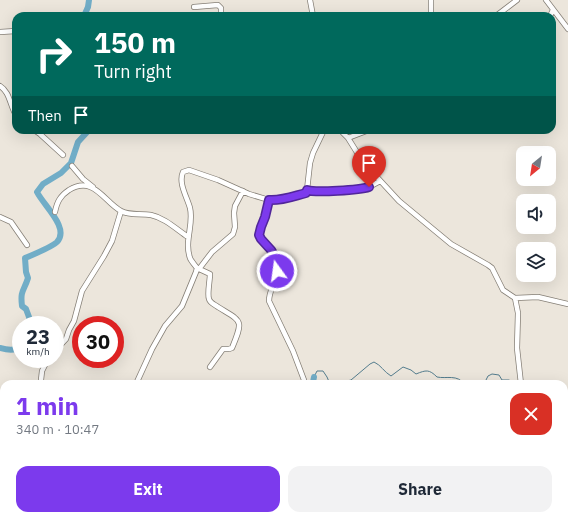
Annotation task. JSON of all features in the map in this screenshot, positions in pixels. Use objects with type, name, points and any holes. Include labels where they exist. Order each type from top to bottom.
[{"type":"street","points":[[310,0],[312,12]]},
{"type":"street","points":[[431,0],[431,12]]},
{"type":"street","points":[[501,12],[517,0]]},
{"type":"street","points":[[546,0],[553,10]]},
{"type":"street","points":[[194,7],[220,6],[221,12]]},
{"type":"street","points":[[556,14],[568,29]]},
{"type":"street","points":[[0,32],[12,31]]},
{"type":"street","points":[[0,86],[7,92],[12,109]]},
{"type":"street","points":[[39,134],[63,155]]},
{"type":"street","points":[[210,367],[223,349],[229,350],[232,348],[239,323],[238,319],[234,316],[211,302],[208,296],[210,274],[198,268],[190,256],[188,237],[191,214],[182,185],[181,177],[183,172],[189,170],[269,200],[276,200],[306,193],[312,153],[322,134]]},
{"type":"street","points":[[344,134],[360,158],[404,206],[444,239],[492,268],[503,290],[515,298],[538,297],[568,304]]},
{"type":"street","points":[[348,138],[358,134]]},
{"type":"street","points":[[72,166],[83,179],[120,211],[127,214],[151,215],[158,217],[188,237]]},
{"type":"street","points":[[307,190],[315,192],[363,189],[380,181]]},
{"type":"street","points":[[55,212],[59,199],[74,187],[81,185],[99,192]]},
{"type":"street","points":[[138,380],[152,349],[165,326],[182,306],[198,268],[215,249],[233,234],[235,228],[235,206],[243,191]]},
{"type":"street","points":[[269,200],[259,235],[271,250],[275,257],[277,266],[277,271],[269,295],[269,301],[293,351],[304,380]]},
{"type":"street","points":[[64,341],[74,320],[82,291],[112,241],[120,211]]},
{"type":"street","points":[[0,217],[11,222],[27,245]]},
{"type":"street","points":[[515,298],[518,313],[517,348],[521,380]]},
{"type":"street","points":[[41,380],[44,368]]},
{"type":"waterway","points":[[86,12],[89,0]]},
{"type":"waterway","points":[[29,316],[26,309],[22,306],[22,294],[28,278],[25,258],[54,244],[60,236],[58,224],[37,192],[43,184],[61,173],[71,163],[78,142],[85,134]]},
{"type":"waterway","points":[[0,348],[12,350]]},
{"type":"waterway","points":[[351,380],[374,362],[391,376],[403,367],[416,374],[427,371],[437,377],[455,378],[460,380]]},
{"type":"waterway","points":[[314,377],[317,371],[323,371],[328,380]]},
{"type":"waterway","points":[[486,380],[488,376],[492,374],[499,375],[502,380]]},
{"type":"waterway","points":[[502,380],[509,380]]},
{"type":"route","points":[[277,271],[275,257],[259,235],[269,200],[276,200],[306,193],[307,190],[311,192],[357,190],[369,187]]}]
